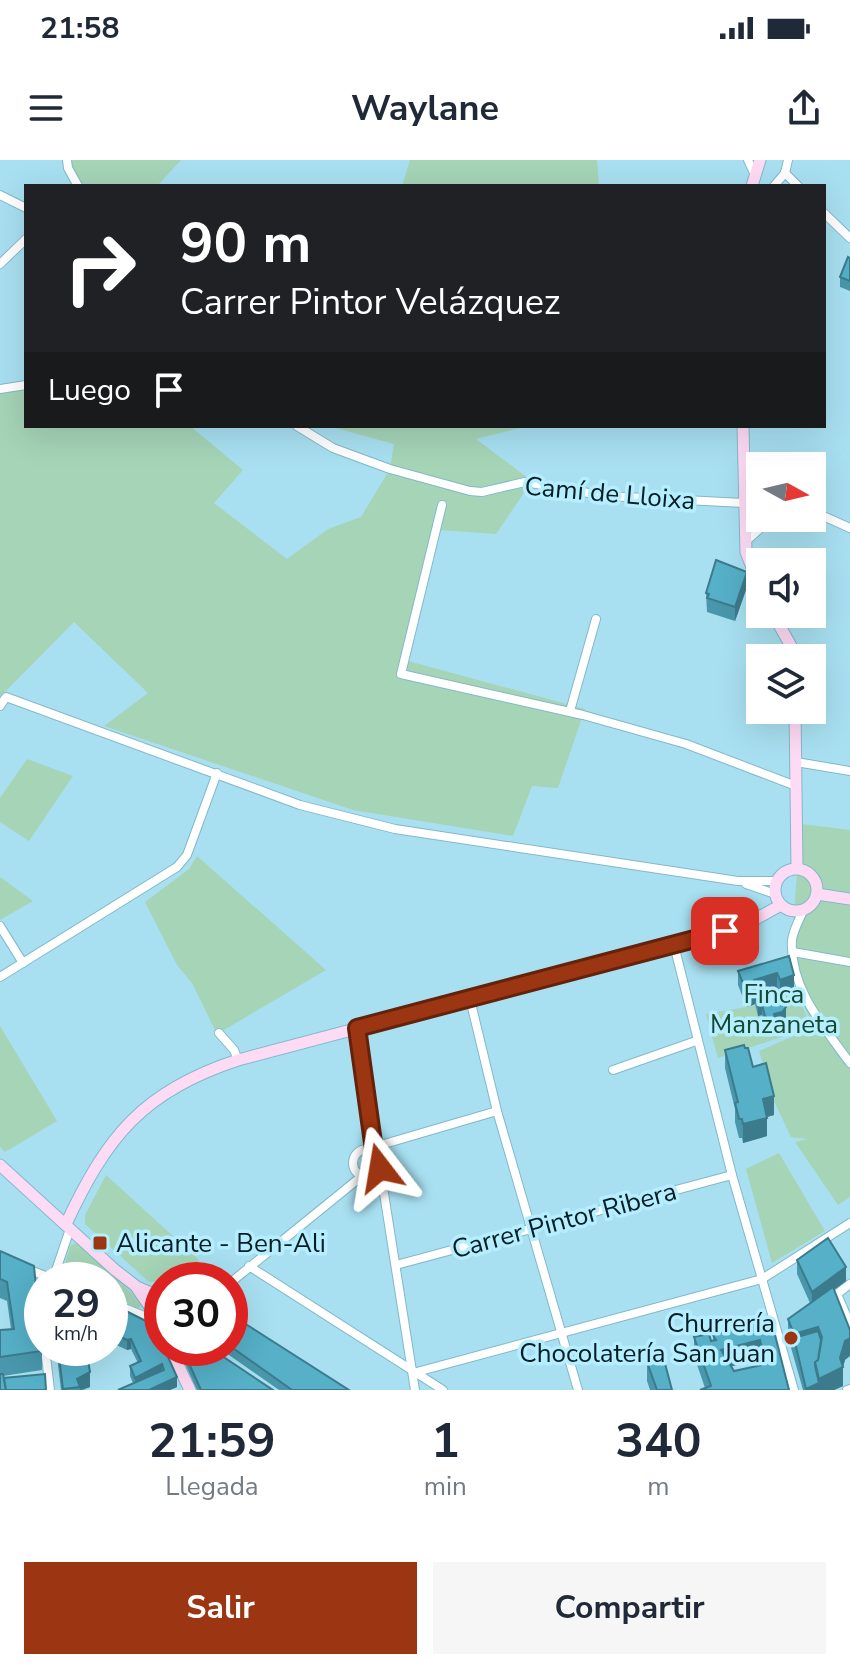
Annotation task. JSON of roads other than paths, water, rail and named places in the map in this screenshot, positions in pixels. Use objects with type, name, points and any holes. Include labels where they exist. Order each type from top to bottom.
[{"type":"street","points":[[67,160],[77,184]]},
{"type":"street","points":[[748,160],[754,181]]},
{"type":"street","points":[[754,181],[760,160]]},
{"type":"street","points":[[776,184],[785,173],[788,160]]},
{"type":"street","points":[[785,173],[796,184]]},
{"type":"street","points":[[0,195],[24,207]]},
{"type":"street","points":[[826,215],[850,238]]},
{"type":"street","points":[[0,264],[24,241]]},
{"type":"street","points":[[0,389],[24,385]]},
{"type":"street","name":"Camí de Lloixa","points":[[300,428],[333,448],[390,469],[470,491],[482,492],[525,482],[606,496],[744,506]]},
{"type":"street","points":[[743,428],[746,548]]},
{"type":"street","points":[[442,505],[401,674],[570,711],[686,744],[796,786]]},
{"type":"street","points":[[826,517],[850,528]]},
{"type":"street","points":[[745,542],[756,532]]},
{"type":"street","points":[[570,711],[596,619]]},
{"type":"street","points":[[0,706],[6,697],[300,805],[395,829],[738,881],[777,881]]},
{"type":"street","points":[[795,724],[797,868]]},
{"type":"street","points":[[796,762],[850,771]]},
{"type":"street","points":[[0,977],[177,867],[187,855],[217,773]]},
{"type":"street","points":[[778,900],[777,881],[785,871],[797,868],[814,878],[817,894],[812,904],[803,911],[792,938],[794,972],[812,1010],[850,1063]]},
{"type":"street","points":[[738,881],[778,900],[787,909],[803,911]]},
{"type":"street","points":[[817,894],[850,899]]},
{"type":"street","points":[[55,1262],[94,1166],[109,1144],[157,1098],[196,1075],[238,1060],[725,931],[752,921],[778,900]]},
{"type":"street","points":[[0,926],[23,963]]},
{"type":"street","points":[[674,945],[732,1175],[794,1390]]},
{"type":"street","points":[[793,952],[850,962]]},
{"type":"street","points":[[470,999],[497,1111],[578,1390]]},
{"type":"street","points":[[357,1028],[374,1149],[381,1160],[415,1390]]},
{"type":"street","points":[[219,1033],[234,1050],[238,1060]]},
{"type":"street","points":[[613,1070],[696,1041]]},
{"type":"street","points":[[362,1176],[354,1169],[354,1157],[364,1149],[374,1149],[497,1111]]},
{"type":"street","points":[[0,1165],[144,1290]]},
{"type":"street","points":[[380,1168],[374,1175],[362,1176],[249,1266],[443,1390]]},
{"type":"street","name":"Carrer Pintor Ribera","points":[[396,1265],[732,1175]]},
{"type":"street","points":[[413,1373],[762,1279],[850,1223]]},
{"type":"street","points":[[825,1303],[850,1284]]},
{"type":"street","points":[[137,1287],[144,1300]]},
{"type":"street","points":[[837,1294],[850,1324]]},
{"type":"street","points":[[779,1336],[791,1328]]},
{"type":"street","points":[[47,1366],[50,1390]]},
{"type":"street","points":[[179,1366],[190,1390]]},
{"type":"street","points":[[37,1380],[49,1378]]},
{"type":"place","name":"Alicante - Ben-Ali","points":[[100,1243]]},
{"type":"place","name":"Churrería Chocolatería San Juan","points":[[791,1338]]},
{"type":"park label","name":"Finca Manzaneta","points":[[774,1009]]}]
